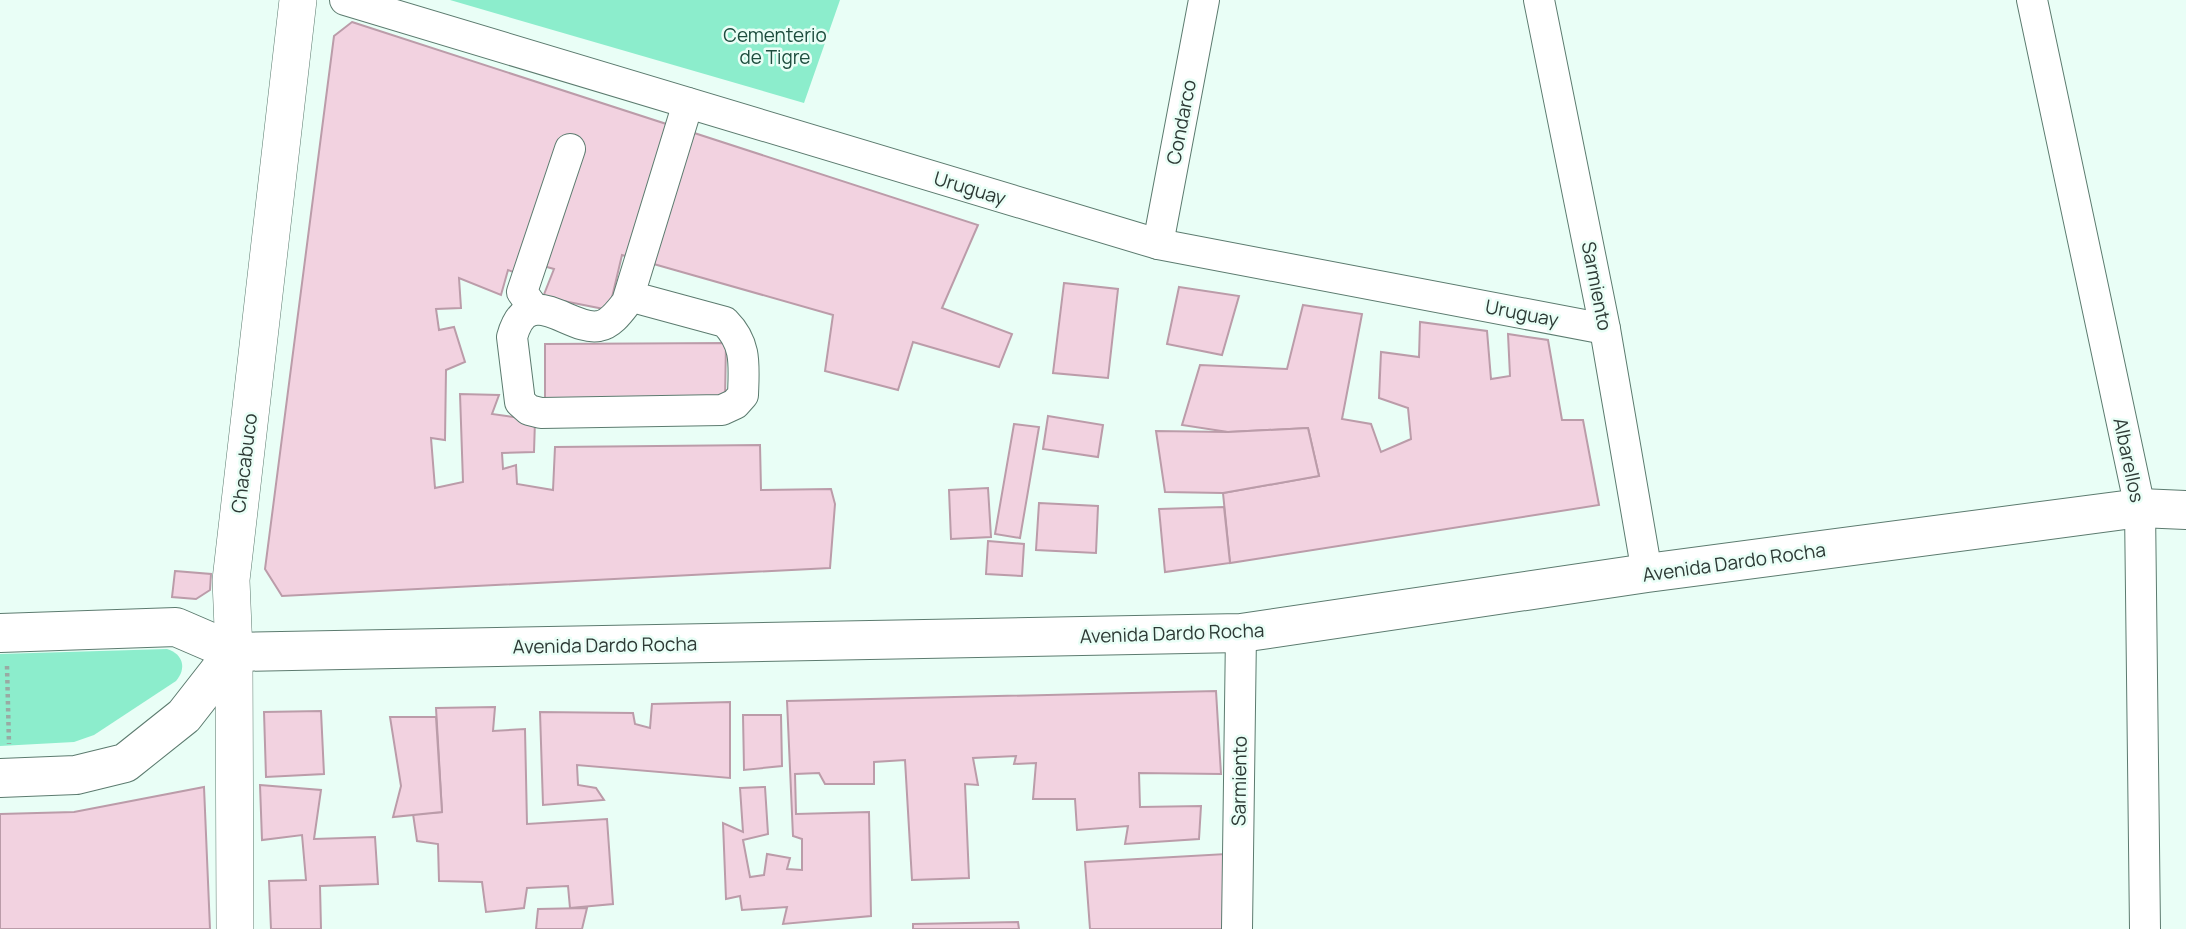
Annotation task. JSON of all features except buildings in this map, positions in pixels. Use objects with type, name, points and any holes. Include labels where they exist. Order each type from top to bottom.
[{"type":"main road","name":"Avenida Dardo Rocha","points":[[3,633],[176,627],[234,652],[1241,634],[1647,573],[2140,508],[2186,510]]},
{"type":"main road","points":[[5,778],[76,775],[125,764],[184,716],[234,652]]},
{"type":"street","name":"Chacabuco","points":[[235,929],[234,652],[231,580],[298,0]]},
{"type":"street","name":"Uruguay","points":[[345,0],[1158,244],[1605,329]]},
{"type":"street","name":"Condarco","points":[[1158,244],[1204,0]]},
{"type":"street","name":"Sarmiento","points":[[1539,0],[1605,329],[1647,573]]},
{"type":"street","name":"Albarellos","points":[[2032,0],[2140,508],[2145,929]]},
{"type":"street","points":[[629,296],[725,322],[736,333],[742,345],[743,395],[735,404],[722,410],[541,413],[529,410],[520,402],[512,337],[523,315],[535,310],[549,311],[598,327],[612,319],[627,302],[688,103]]},
{"type":"street","points":[[535,310],[522,292],[570,149]]},
{"type":"street","name":"Sarmiento","points":[[1237,929],[1241,634]]},
{"type":"path","points":[[3,633],[8,704],[5,778]]},
{"type":"path","points":[[0,704],[8,704]]},
{"type":"green space","name":"Cementerio de Tigre","points":[[450,0],[840,0],[804,103]]},
{"type":"green space","points":[[167,649],[177,654],[182,662],[176,681],[94,735],[74,742],[0,746],[0,654]]}]
